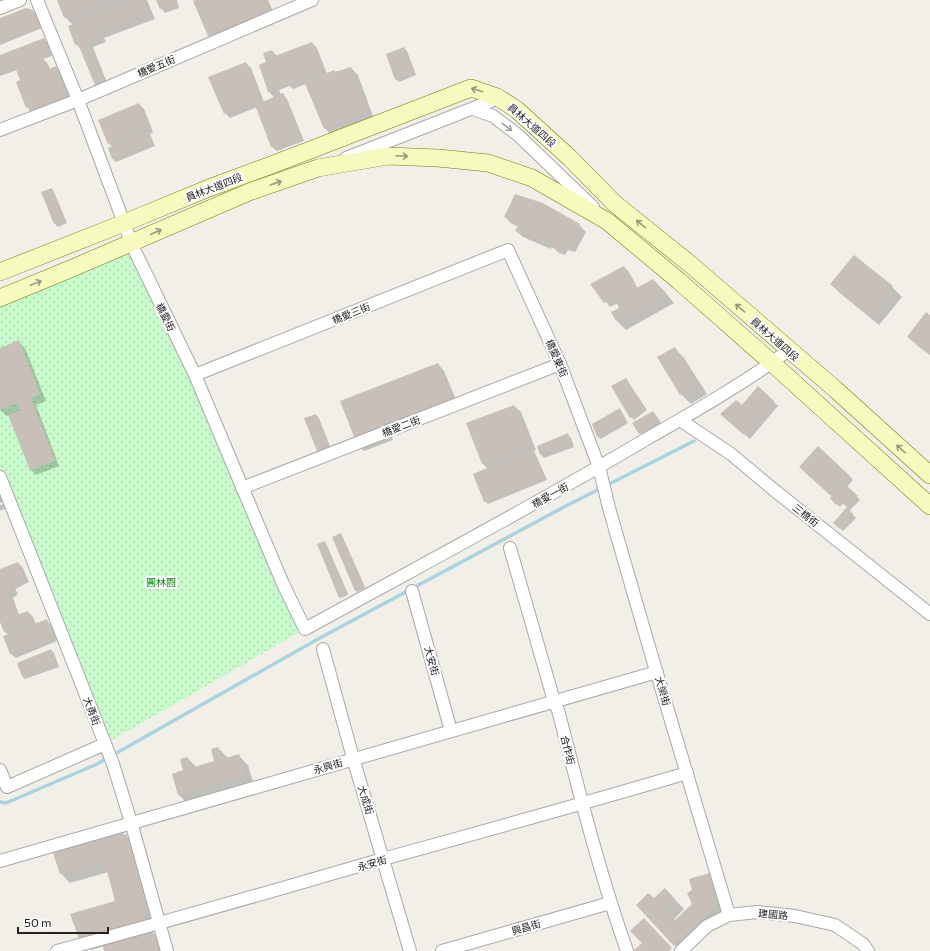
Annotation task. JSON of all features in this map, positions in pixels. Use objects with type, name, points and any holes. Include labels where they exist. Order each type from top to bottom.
[{"type":"main road","name":"員林大道四段","points":[[0,272],[209,188],[471,88],[499,98],[516,109],[547,137],[614,203],[690,264],[835,389],[930,476]]},
{"type":"main road","name":"員林大道四段","points":[[0,298],[249,192],[318,168],[388,156],[438,158],[488,163],[532,178],[607,221],[679,281],[772,363],[930,506]]},
{"type":"street","points":[[0,8],[20,0]]},
{"type":"street","name":"橋愛街","points":[[37,0],[78,100],[131,243],[195,375],[283,584],[305,629]]},
{"type":"street","name":"橋愛五街","points":[[0,130],[78,100],[312,0]]},
{"type":"street","points":[[318,168],[499,98]]},
{"type":"street","points":[[473,109],[493,116],[518,135],[607,221]]},
{"type":"street","name":"橋愛三街","points":[[195,375],[508,250]]},
{"type":"street","name":"橋愛東街","points":[[508,250],[560,364],[600,472]]},
{"type":"street","name":"橋愛一街","points":[[305,629],[600,472],[772,363],[789,350]]},
{"type":"street","name":"橋愛二街","points":[[242,488],[560,364]]},
{"type":"street","name":"三橋街","points":[[680,420],[731,454],[930,614]]},
{"type":"street","name":"大榮街","points":[[600,472],[729,915]]},
{"type":"street","name":"大勇街","points":[[0,477],[112,764],[131,822],[158,924],[167,951]]},
{"type":"street","name":"合作街","points":[[510,548],[554,701],[558,710],[582,805],[610,904],[627,951]]},
{"type":"street","name":"大安街","points":[[412,592],[451,731]]},
{"type":"street","name":"大成街","points":[[323,649],[353,758],[410,951]]},
{"type":"street","name":"永興街","points":[[0,861],[353,758],[657,672]]},
{"type":"street","points":[[0,770],[7,787],[106,747]]},
{"type":"street","name":"永安街","points":[[58,951],[582,805],[687,773]]},
{"type":"street","name":"興昌街","points":[[442,951],[610,904]]},
{"type":"street","name":"建國路","points":[[681,951],[707,926],[729,915],[757,912],[794,916],[835,924],[863,944],[868,951]]},
{"type":"green space","name":"圓林園","points":[[131,243],[305,629],[105,744],[0,477],[0,298]]},
{"type":"building","points":[[57,0],[108,0],[64,18]]},
{"type":"building","points":[[125,0],[144,0],[149,13],[98,32],[100,35],[87,40],[105,87],[97,90],[78,44],[75,45],[68,26],[126,2]]},
{"type":"building","points":[[156,0],[174,0],[175,4],[160,9]]},
{"type":"building","points":[[265,0],[270,11],[208,36],[193,1]]},
{"type":"building","points":[[26,8],[33,10],[39,25],[0,41],[0,18]]},
{"type":"building","points":[[44,38],[50,53],[42,56],[47,70],[56,66],[66,93],[62,104],[32,115],[29,107],[26,108],[16,82],[20,80],[15,67],[29,61],[0,72],[0,55]]},
{"type":"building","points":[[312,42],[324,71],[287,85],[286,81],[275,85],[276,89],[268,92],[259,65],[266,62],[263,53],[272,50],[275,56]]},
{"type":"building","points":[[404,47],[413,72],[395,80],[386,54]]},
{"type":"building","points":[[246,62],[260,99],[224,114],[208,77]]},
{"type":"building","points":[[351,67],[368,112],[324,129],[304,81],[335,70],[335,72]]},
{"type":"building","points":[[283,93],[300,136],[271,147],[255,105]]},
{"type":"building","points":[[139,103],[149,127],[108,144],[98,120]]},
{"type":"building","points":[[149,131],[153,143],[112,159],[108,148]]},
{"type":"building","points":[[52,188],[64,220],[54,224],[41,192]]},
{"type":"building","points":[[515,194],[543,203],[580,224],[568,247],[561,244],[558,250],[551,247],[554,240],[547,237],[544,243],[515,231],[519,224],[504,217]]},
{"type":"building","points":[[854,255],[893,286],[869,316],[830,284]]},
{"type":"building","points":[[624,266],[636,287],[604,303],[590,284]]},
{"type":"building","points":[[653,279],[666,293],[616,321],[611,312],[619,308],[615,300]]},
{"type":"building","points":[[926,312],[930,315],[930,354],[907,337]]},
{"type":"building","points":[[19,340],[40,394],[31,398],[55,461],[30,470],[8,415],[20,410],[17,403],[0,410],[0,348]]},
{"type":"building","points":[[675,347],[697,384],[680,395],[657,357]]},
{"type":"building","points":[[438,363],[453,401],[388,427],[373,392],[389,436],[358,447],[340,401]]},
{"type":"building","points":[[626,378],[644,407],[630,418],[611,386]]},
{"type":"building","points":[[758,386],[774,401],[744,435],[720,414],[736,400],[742,405]]},
{"type":"building","points":[[514,405],[530,443],[482,464],[466,423]]},
{"type":"building","points":[[620,408],[626,420],[597,437],[592,424]]},
{"type":"building","points":[[653,411],[660,421],[639,434],[632,423]]},
{"type":"building","points":[[316,414],[329,446],[317,451],[304,418]]},
{"type":"building","points":[[568,433],[571,444],[540,455],[537,446]]},
{"type":"building","points":[[818,446],[849,475],[830,495],[799,467]]},
{"type":"building","points":[[533,449],[544,477],[484,502],[473,474]]},
{"type":"building","points":[[844,483],[858,496],[847,507],[840,501],[836,505],[830,498]]},
{"type":"building","points":[[847,507],[853,514],[840,529],[833,523]]},
{"type":"building","points":[[341,533],[365,587],[355,591],[332,537]]},
{"type":"building","points":[[325,541],[348,594],[339,598],[317,544]]},
{"type":"building","points":[[18,562],[25,577],[11,584],[13,589],[8,593],[17,615],[28,611],[32,621],[4,632],[0,622],[0,569]]},
{"type":"building","points":[[47,619],[53,636],[10,654],[3,636]]},
{"type":"building","points":[[51,649],[56,664],[22,676],[17,663]]},
{"type":"building","points":[[218,747],[222,759],[239,754],[245,775],[178,795],[172,774],[183,770],[180,759],[188,757],[191,768],[214,761],[211,749]]},
{"type":"building","points":[[116,831],[127,835],[148,909],[140,922],[80,941],[70,914],[115,901],[104,860],[60,874],[52,850]]},
{"type":"building","points":[[713,872],[716,888],[708,891],[717,900],[715,907],[674,946],[636,905],[648,893],[654,898],[665,888],[675,899],[664,909],[675,920],[692,904],[687,893],[692,890],[689,879]]},
{"type":"building","points":[[644,918],[672,948],[669,951],[633,951],[642,943],[630,931]]},
{"type":"building","points":[[146,929],[155,934],[159,951],[104,951],[102,942]]},
{"type":"waterway","points":[[0,802],[6,803],[97,764],[318,639],[564,507],[694,441]]}]
